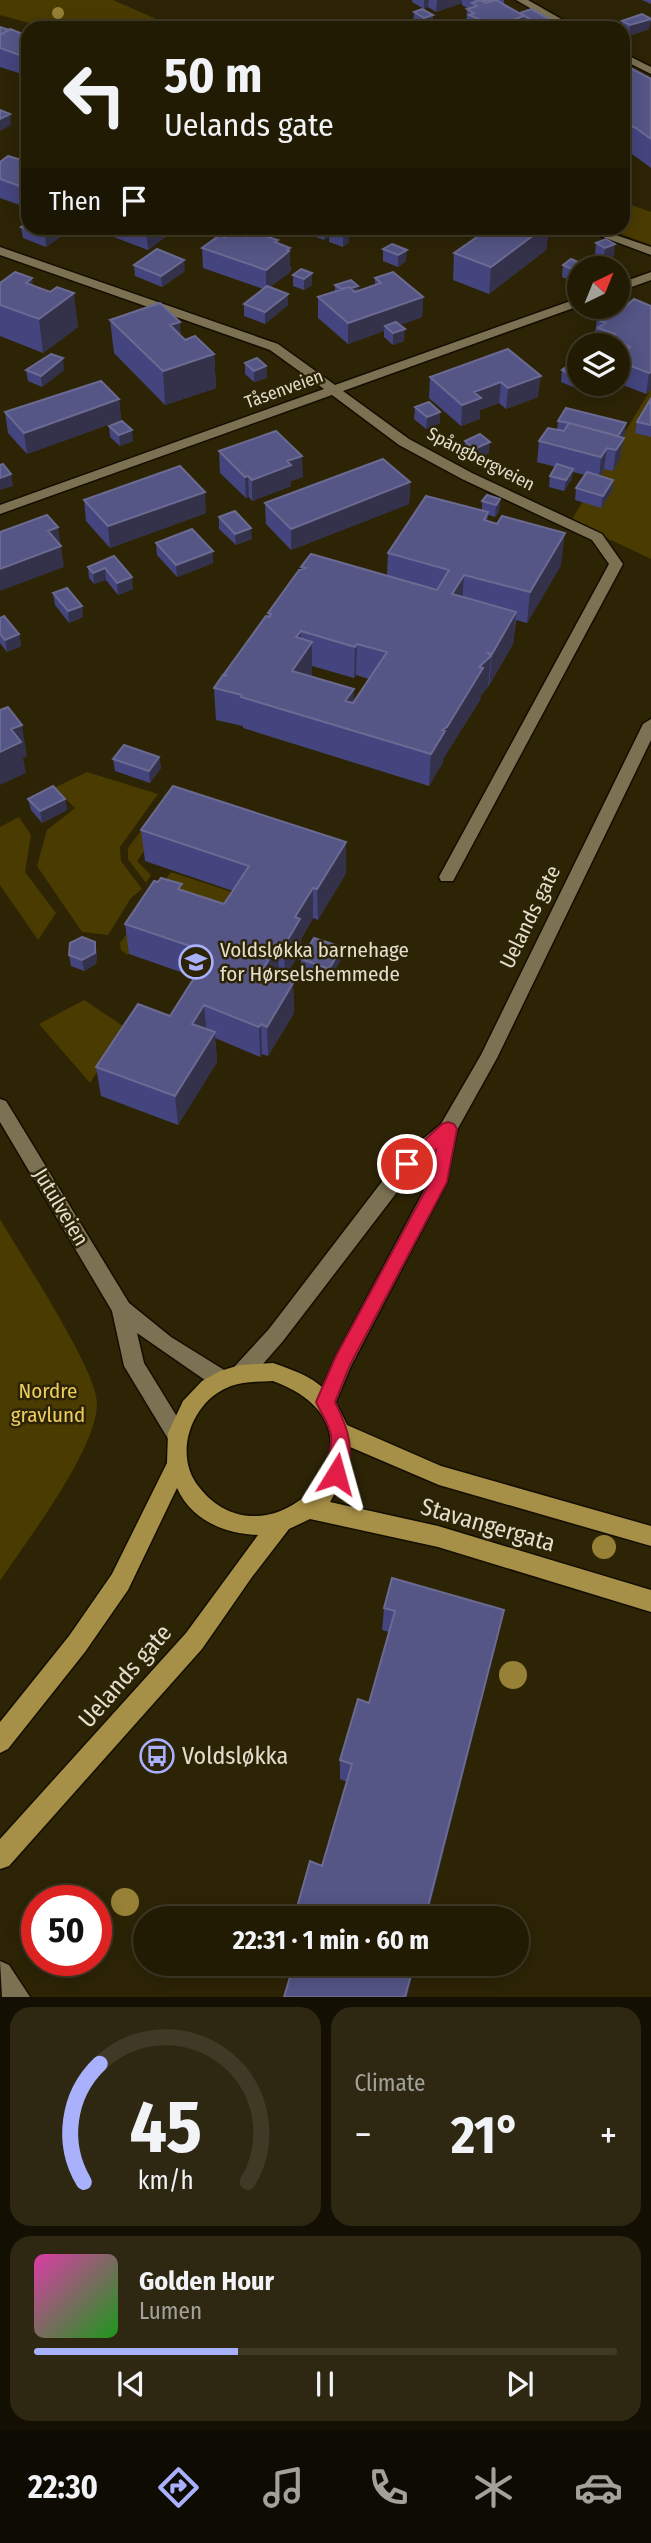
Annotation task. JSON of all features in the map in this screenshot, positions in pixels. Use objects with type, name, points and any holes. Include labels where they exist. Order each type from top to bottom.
[{"type":"main road","name":"Uelands gate","points":[[273,1372],[303,1382],[326,1402],[340,1432],[341,1453],[336,1474],[325,1493],[308,1509],[281,1522],[247,1525],[215,1515],[190,1494],[177,1465],[177,1435],[186,1412],[201,1394],[222,1380],[242,1373],[273,1372]]},
{"type":"main road","name":"Stavangergata","points":[[340,1432],[439,1475],[651,1536]]},
{"type":"main road","name":"Uelands gate","points":[[0,1741],[70,1654],[120,1582],[177,1465]]},
{"type":"main road","name":"Stavangergata","points":[[308,1509],[365,1517],[420,1531],[651,1601]]},
{"type":"main road","name":"Uelands gate","points":[[0,1857],[194,1641],[244,1569],[281,1522]]},
{"type":"street","points":[[521,0],[559,21]]},
{"type":"street","points":[[630,60],[651,71]]},
{"type":"street","points":[[605,235],[651,251]]},
{"type":"street","name":"Spångbergveien","points":[[0,251],[274,347],[404,442],[467,476],[597,537],[616,564],[447,877]]},
{"type":"street","points":[[630,284],[651,276]]},
{"type":"street","name":"Tåsenveien","points":[[0,510],[567,306]]},
{"type":"street","name":"Uelands gate","points":[[326,1402],[343,1362],[438,1182],[448,1129],[488,1058],[651,724]]},
{"type":"street","name":"Jutulveien","points":[[0,1106],[122,1309],[134,1366],[177,1435]]},
{"type":"street","name":"Uelands gate","points":[[242,1373],[276,1335],[407,1164],[448,1129]]},
{"type":"street","name":"Jutulveien","points":[[122,1309],[164,1343],[222,1380]]},
{"type":"street","points":[[0,1975],[17,1997]]},
{"type":"green space","points":[[0,0],[113,0],[161,21],[22,21],[0,15]]},
{"type":"green space","points":[[630,204],[651,212],[651,245],[624,235],[630,235]]},
{"type":"green space","points":[[651,389],[651,559],[571,521]]},
{"type":"green space","points":[[87,772],[158,794],[120,847],[121,861],[142,889],[131,898],[108,935],[82,932],[37,866],[47,830],[75,808],[54,788]]},
{"type":"green space","points":[[19,817],[31,835],[25,872],[56,913],[38,940],[0,885],[0,827]]},
{"type":"green space","points":[[145,825],[160,828],[137,861],[151,875],[146,883],[128,859],[128,848]]},
{"type":"green space","points":[[171,872],[250,898],[226,936],[155,913],[128,955],[121,950],[120,943]]},
{"type":"green space","points":[[84,1000],[126,1028],[90,1083],[39,1024]]},
{"type":"green space","name":"Nordre gravlund","points":[[0,1219],[72,1340],[94,1387],[97,1403],[86,1445],[73,1469],[43,1519],[0,1581]]},
{"type":"building","points":[[496,0],[524,16],[510,21],[484,21],[469,15],[474,13],[467,9],[477,6],[472,3]]},
{"type":"building","points":[[422,9],[433,15],[424,18],[414,12]]},
{"type":"building","points":[[531,9],[551,20],[533,21],[520,13]]},
{"type":"building","points":[[642,14],[651,19],[630,25],[630,21],[622,21]]},
{"type":"building","points":[[0,27],[9,30],[0,35]]},
{"type":"building","points":[[10,29],[21,33],[21,56],[0,48],[0,35]]},
{"type":"building","points":[[630,68],[651,79],[651,139],[630,125]]},
{"type":"building","points":[[0,110],[10,114],[0,119]]},
{"type":"building","points":[[8,156],[21,160],[21,186],[0,179],[0,162]]},
{"type":"building","points":[[220,235],[262,235],[278,240],[275,242],[290,248],[266,270],[202,248]]},
{"type":"building","points":[[480,235],[534,235],[491,267],[454,253]]},
{"type":"building","points":[[606,239],[615,244],[605,248],[596,243]]},
{"type":"building","points":[[392,244],[407,250],[398,255],[383,249]]},
{"type":"building","points":[[157,249],[184,260],[161,276],[134,265]]},
{"type":"building","points":[[301,269],[312,273],[304,279],[293,275]]},
{"type":"building","points":[[15,272],[32,278],[26,283],[50,292],[57,287],[74,293],[39,319],[0,305],[0,283]]},
{"type":"building","points":[[393,272],[423,297],[348,323],[318,297],[349,287],[355,292],[381,283],[375,278]]},
{"type":"building","points":[[351,280],[358,286],[341,289],[335,285]]},
{"type":"building","points":[[267,286],[288,294],[265,312],[244,304]]},
{"type":"building","points":[[634,299],[651,306],[649,373],[630,366],[630,333],[612,333],[598,328],[605,323],[597,319],[630,319],[630,302]]},
{"type":"building","points":[[160,303],[180,322],[170,325],[185,340],[195,336],[214,354],[163,371],[110,320]]},
{"type":"building","points":[[396,322],[405,329],[393,333],[385,326]]},
{"type":"building","points":[[508,349],[541,376],[508,388],[501,382],[474,392],[481,398],[462,405],[430,377]]},
{"type":"building","points":[[51,354],[63,358],[41,376],[26,370]]},
{"type":"building","points":[[257,358],[266,366],[254,371],[245,363]]},
{"type":"building","points":[[101,381],[119,399],[24,433],[5,412]]},
{"type":"building","points":[[650,400],[651,425],[637,422]]},
{"type":"building","points":[[429,402],[440,412],[427,417],[415,407]]},
{"type":"building","points":[[566,408],[626,423],[618,436],[558,421]]},
{"type":"building","points":[[122,421],[132,430],[119,435],[109,426]]},
{"type":"building","points":[[569,423],[624,438],[616,450],[607,448],[601,457],[539,441],[548,428],[564,431]]},
{"type":"building","points":[[276,431],[302,456],[287,461],[291,465],[252,480],[248,476],[245,477],[219,451]]},
{"type":"building","points":[[480,434],[490,442],[474,449],[465,441]]},
{"type":"building","points":[[383,459],[410,482],[291,529],[265,503]]},
{"type":"building","points":[[3,464],[11,474],[0,478],[0,465]]},
{"type":"building","points":[[557,464],[573,469],[566,480],[550,476]]},
{"type":"building","points":[[180,466],[205,492],[108,526],[84,500]]},
{"type":"building","points":[[587,472],[613,480],[603,496],[576,488]]},
{"type":"building","points":[[487,495],[500,499],[496,505],[482,501]]},
{"type":"building","points":[[426,496],[488,512],[484,520],[497,524],[502,516],[565,533],[530,592],[464,575],[452,594],[516,612],[492,654],[488,653],[491,656],[479,667],[483,668],[447,727],[442,730],[445,731],[431,754],[214,688],[223,675],[227,676],[224,674],[266,616],[270,617],[271,614],[268,613],[299,570],[305,568],[301,567],[311,554],[437,590],[449,570],[388,553]],"holes":[[[301,631],[355,647],[357,644],[387,652],[353,703],[345,701],[354,689],[292,671],[312,642],[296,637]]]},
{"type":"building","points":[[235,511],[251,528],[235,534],[219,517]]},
{"type":"building","points":[[47,515],[58,527],[48,531],[61,546],[0,569],[0,532]]},
{"type":"building","points":[[192,529],[213,551],[176,565],[156,543]]},
{"type":"building","points":[[114,556],[132,577],[117,583],[105,568],[93,573],[88,567]]},
{"type":"building","points":[[67,588],[82,606],[68,611],[53,593]]},
{"type":"building","points":[[4,616],[19,634],[5,640],[0,634],[0,618]]},
{"type":"building","points":[[8,707],[22,725],[11,729],[21,742],[0,752],[0,710]]},
{"type":"building","points":[[124,745],[159,757],[149,771],[113,759]]},
{"type":"building","points":[[53,786],[65,799],[40,811],[28,799]]},
{"type":"building","points":[[173,786],[346,842],[317,889],[313,888],[295,917],[300,919],[284,946],[278,945],[261,972],[293,983],[267,1027],[261,1024],[259,1027],[204,1005],[192,1024],[215,1032],[175,1096],[96,1067],[138,1004],[170,1016],[208,956],[193,952],[196,948],[125,924],[154,881],[158,882],[161,878],[182,884],[178,889],[224,904],[249,866],[141,830]]},
{"type":"building","points":[[82,937],[95,942],[95,953],[82,960],[69,955],[70,943]]},
{"type":"building","points":[[314,938],[342,947],[329,969],[301,959]]},
{"type":"building","points":[[392,1578],[504,1610],[428,1906],[297,1906],[310,1861],[322,1866],[352,1764],[340,1760],[358,1699],[369,1703],[395,1611],[384,1608]]},
{"type":"building","points":[[290,1976],[411,1976],[405,1997],[284,1997]]},
{"type":"place","name":"Voldsløkka barnehage for Hørselshemmede","points":[[196,962]]},
{"type":"place","name":"Voldsløkka","points":[[157,1756]]},
{"type":"route","points":[[336,1474],[341,1453],[340,1432],[326,1402],[343,1362],[438,1182],[448,1129],[407,1164]]}]
